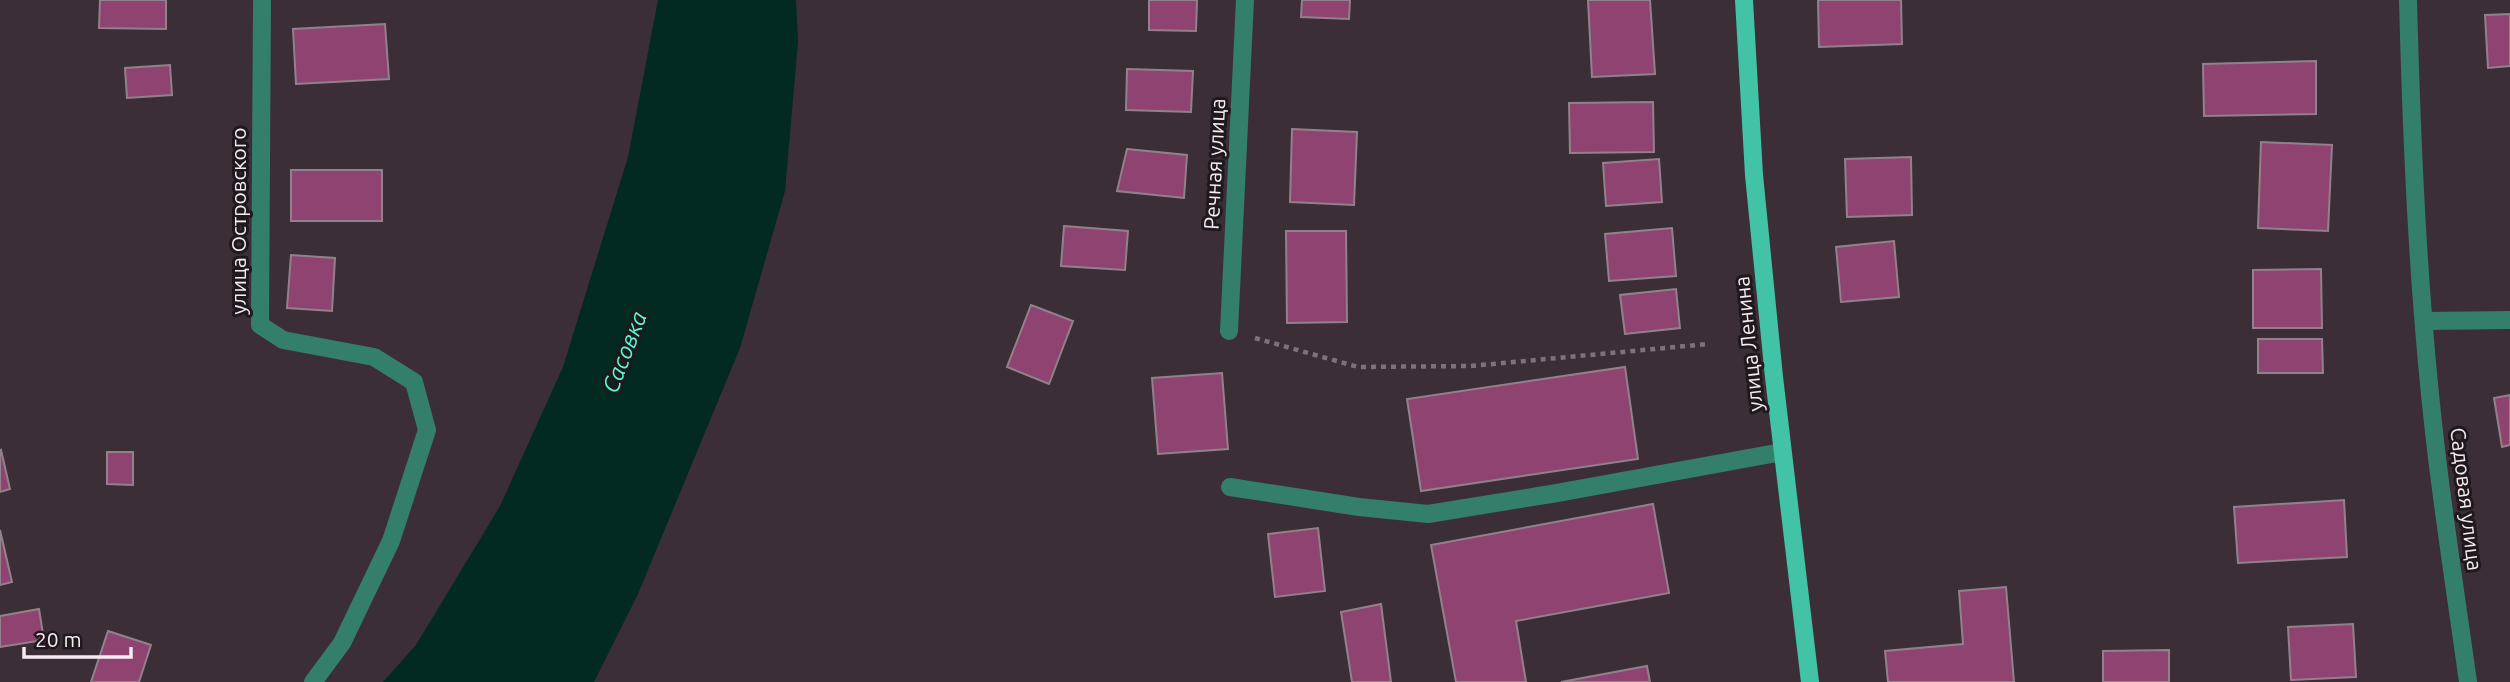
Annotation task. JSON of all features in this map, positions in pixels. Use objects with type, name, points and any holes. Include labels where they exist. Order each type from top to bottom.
[{"type":"main road","name":"улица Ленина","points":[[1744,0],[1754,175],[1782,452],[1810,682]]},
{"type":"street","name":"улица Островского","points":[[262,0],[260,325],[282,340],[374,357],[414,382],[427,430],[391,541],[342,643],[313,682]]},
{"type":"street","name":"Речная улица","points":[[1229,331],[1245,0]]},
{"type":"street","name":"Садовая улица","points":[[2409,0],[2413,168],[2425,321],[2438,465],[2468,682]]},
{"type":"street","points":[[2425,321],[2510,320]]},
{"type":"street","points":[[1230,487],[1359,507],[1428,514],[1557,494],[1782,452]]},
{"type":"path","points":[[1229,331],[1358,367],[1471,366],[1708,344]]},
{"type":"water","name":"Сасовка","points":[[658,0],[796,0],[798,42],[785,191],[740,348],[638,594],[594,682],[383,682],[416,645],[500,506],[563,367],[628,157]]},
{"type":"building","points":[[100,0],[166,0],[166,29],[99,28]]},
{"type":"building","points":[[1149,0],[1197,0],[1196,31],[1149,30]]},
{"type":"building","points":[[1302,0],[1350,0],[1349,19],[1301,17]]},
{"type":"building","points":[[1588,0],[1650,0],[1655,74],[1592,77]]},
{"type":"building","points":[[1818,0],[1901,0],[1902,44],[1819,47]]},
{"type":"building","points":[[2510,14],[2510,66],[2488,68],[2485,15]]},
{"type":"building","points":[[385,24],[389,79],[296,84],[293,29]]},
{"type":"building","points":[[2316,61],[2316,114],[2204,116],[2203,64]]},
{"type":"building","points":[[170,65],[172,95],[127,98],[125,68]]},
{"type":"building","points":[[1127,69],[1193,71],[1191,112],[1126,110]]},
{"type":"building","points":[[1653,102],[1654,152],[1570,153],[1569,103]]},
{"type":"building","points":[[1292,129],[1357,132],[1354,205],[1290,202]]},
{"type":"building","points":[[2261,142],[2332,145],[2328,231],[2258,228]]},
{"type":"building","points":[[1127,149],[1187,155],[1184,198],[1117,191]]},
{"type":"building","points":[[1911,157],[1912,215],[1847,217],[1845,159]]},
{"type":"building","points":[[1659,159],[1662,202],[1606,206],[1603,163]]},
{"type":"building","points":[[291,170],[382,170],[382,221],[291,221]]},
{"type":"building","points":[[1064,226],[1128,231],[1125,270],[1061,266]]},
{"type":"building","points":[[1672,228],[1676,276],[1609,281],[1605,234]]},
{"type":"building","points":[[1286,231],[1346,231],[1347,322],[1287,323]]},
{"type":"building","points":[[1894,241],[1899,297],[1841,302],[1836,247]]},
{"type":"building","points":[[291,255],[335,258],[332,311],[287,308]]},
{"type":"building","points":[[2321,269],[2322,328],[2253,328],[2253,270]]},
{"type":"building","points":[[1676,289],[1680,328],[1625,334],[1620,295]]},
{"type":"building","points":[[1031,305],[1073,321],[1049,384],[1007,367]]},
{"type":"building","points":[[2258,339],[2322,339],[2323,373],[2258,373]]},
{"type":"building","points":[[1625,367],[1638,459],[1421,491],[1407,399]]},
{"type":"building","points":[[1222,373],[1228,449],[1158,454],[1152,378]]},
{"type":"building","points":[[2510,395],[2510,445],[2502,447],[2494,398]]},
{"type":"building","points":[[0,451],[10,489],[0,492]]},
{"type":"building","points":[[107,452],[133,452],[133,485],[107,484]]},
{"type":"building","points":[[2344,500],[2347,557],[2238,563],[2234,507]]},
{"type":"building","points":[[1653,504],[1669,593],[1516,621],[1526,682],[1456,682],[1431,545]]},
{"type":"building","points":[[1318,528],[1325,591],[1275,597],[1268,534]]},
{"type":"building","points":[[0,530],[12,582],[0,585]]},
{"type":"building","points":[[2006,587],[2014,682],[1888,682],[1885,651],[1963,644],[1959,591]]},
{"type":"building","points":[[1381,604],[1391,682],[1352,682],[1341,612]]},
{"type":"building","points":[[39,609],[44,640],[0,647],[0,616]]},
{"type":"building","points":[[2353,624],[2356,677],[2291,680],[2288,627]]},
{"type":"building","points":[[108,631],[151,645],[139,682],[91,682]]},
{"type":"building","points":[[2169,650],[2169,682],[2103,682],[2103,651]]},
{"type":"building","points":[[1647,666],[1650,682],[1561,682]]}]
